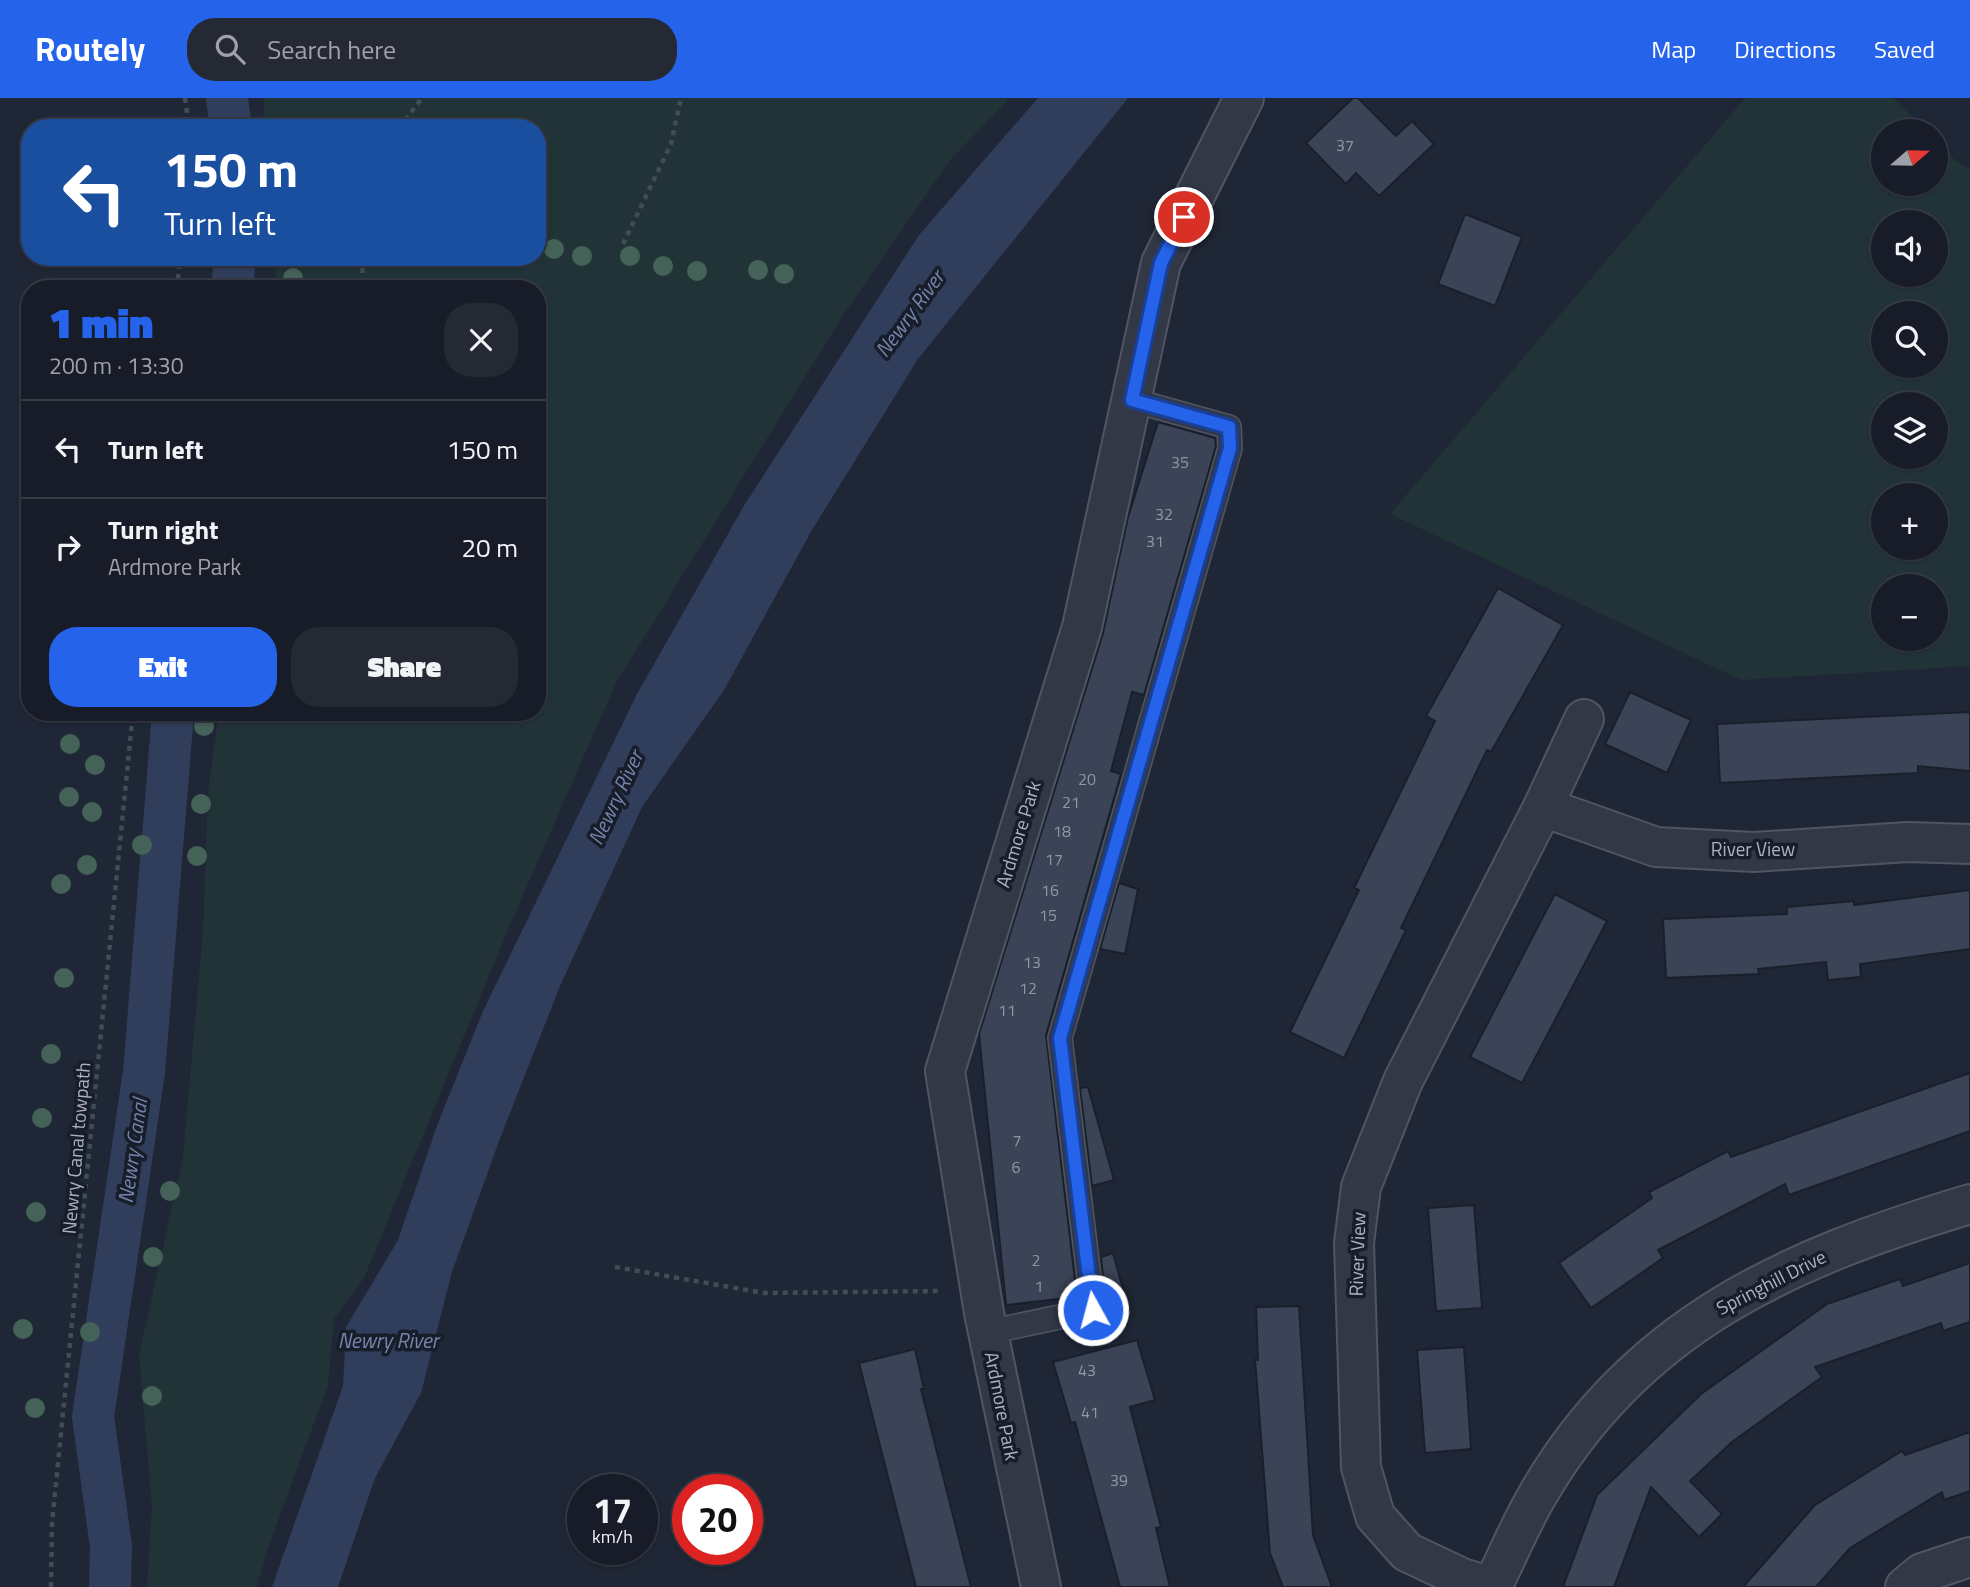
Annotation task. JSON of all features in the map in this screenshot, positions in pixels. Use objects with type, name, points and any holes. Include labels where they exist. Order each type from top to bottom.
[{"type":"street","name":"Ardmore Park","points":[[1041,1587],[980,1291],[945,1071],[1082,627],[1161,263],[1244,98]]},
{"type":"street","name":"River View","points":[[1492,1587],[1462,1578],[1407,1552],[1375,1516],[1362,1467],[1354,1243],[1361,1187],[1403,1081],[1543,807],[1584,719]]},
{"type":"street","name":"River View","points":[[1543,807],[1656,847],[1754,852],[1908,842],[1970,844]]},
{"type":"street","name":"Springhill Drive","points":[[1492,1587],[1537,1496],[1568,1449],[1616,1389],[1667,1341],[1739,1294],[1819,1256],[1893,1227],[1970,1204]]},
{"type":"street","points":[[1905,1587],[1922,1573],[1970,1557]]},
{"type":"lane","points":[[988,1332],[1093,1310],[1060,1038],[1230,448],[1229,427],[1132,400]]},
{"type":"path","points":[[185,98],[188,119]]},
{"type":"path","points":[[406,119],[422,98]]},
{"type":"path","points":[[623,244],[671,144],[681,98]]},
{"type":"path","name":"Newry Canal towpath","points":[[51,1587],[52,1523],[132,721]]},
{"type":"path","points":[[615,1267],[764,1293],[980,1291]]},
{"type":"shaded area","points":[[264,98],[1010,98],[950,160],[842,317],[616,683],[512,920],[364,1278],[334,1319],[328,1385],[266,1553],[257,1587],[147,1587],[152,1507],[139,1355],[183,1157],[203,930],[208,791],[218,721],[546,721],[546,280],[275,280],[276,266],[546,266],[546,119],[265,119]]},
{"type":"shaded area","points":[[1745,98],[1893,98],[1914,119],[1871,119],[1871,196],[1948,196],[1948,153],[1970,169],[1970,666],[1741,680],[1390,514]]},
{"type":"water","name":"Newry River","points":[[1038,98],[1128,98],[918,359],[812,530],[724,690],[642,807],[560,986],[499,1141],[452,1272],[421,1393],[375,1478],[338,1587],[272,1587],[343,1386],[346,1327],[398,1240],[438,1123],[483,1011],[637,694],[745,504],[919,235]]},
{"type":"building","points":[[1353,98],[1358,98],[1396,136],[1412,121],[1434,144],[1379,196],[1356,173],[1346,184],[1306,143]]},
{"type":"building","points":[[1465,214],[1522,237],[1495,306],[1438,284]]},
{"type":"building","points":[[1158,422],[1215,438],[1216,446],[1144,695],[1132,692],[1111,771],[1121,774],[1046,1035],[1077,1297],[1006,1305],[979,1034],[1103,633],[1128,517]]},
{"type":"building","points":[[1498,588],[1563,625],[1491,752],[1487,750],[1401,928],[1406,930],[1344,1058],[1290,1032],[1359,890],[1354,888],[1435,721],[1426,716]]},
{"type":"building","points":[[1630,692],[1691,720],[1667,773],[1605,744]]},
{"type":"building","points":[[1970,712],[1970,771],[1918,766],[1918,773],[1720,783],[1717,724]]},
{"type":"building","points":[[1119,883],[1138,889],[1125,954],[1100,949]]},
{"type":"building","points":[[1970,890],[1970,949],[1860,964],[1861,977],[1828,980],[1826,962],[1758,969],[1759,974],[1666,978],[1663,919],[1787,914],[1787,907],[1854,901],[1854,905]]},
{"type":"building","points":[[1555,894],[1607,921],[1522,1083],[1470,1057]]},
{"type":"building","points":[[1970,1073],[1970,1131],[1789,1195],[1785,1184],[1658,1250],[1663,1258],[1591,1308],[1559,1263],[1652,1198],[1649,1192],[1728,1151],[1731,1157]]},
{"type":"building","points":[[1088,1087],[1114,1180],[1092,1186],[1080,1088]]},
{"type":"building","points":[[1474,1205],[1482,1308],[1436,1311],[1428,1208]]},
{"type":"building","points":[[1113,1253],[1124,1293],[1105,1295],[1101,1257]]},
{"type":"building","points":[[1970,1263],[1970,1322],[1943,1331],[1941,1323],[1815,1367],[1822,1377],[1732,1442],[1690,1481],[1722,1514],[1699,1537],[1651,1487],[1614,1587],[1563,1587],[1597,1495],[1701,1394],[1827,1304],[1900,1279],[1903,1286]]},
{"type":"building","points":[[1299,1306],[1313,1535],[1332,1587],[1283,1587],[1270,1553],[1255,1359],[1258,1360],[1256,1307]]},
{"type":"building","points":[[1137,1340],[1155,1400],[1130,1407],[1161,1527],[1156,1528],[1170,1587],[1120,1587],[1075,1422],[1071,1423],[1053,1362]]},
{"type":"building","points":[[1464,1347],[1471,1449],[1425,1453],[1417,1350]]},
{"type":"building","points":[[915,1349],[924,1389],[921,1389],[971,1587],[916,1587],[859,1363]]},
{"type":"building","points":[[1970,1432],[1970,1491],[1944,1500],[1942,1492],[1850,1548],[1816,1587],[1743,1587],[1815,1505],[1902,1451],[1905,1455]]},
{"type":"waterway","name":"Newry Canal","points":[[227,98],[230,119]]},
{"type":"waterway","name":"Newry Canal","points":[[233,280],[234,266]]},
{"type":"waterway","name":"Newry Canal","points":[[110,1587],[111,1546],[93,1417],[144,1072],[172,721]]},
{"type":"route","points":[[1093,1310],[1060,1038],[1230,448],[1229,427],[1132,400],[1161,263],[1184,217]]}]
